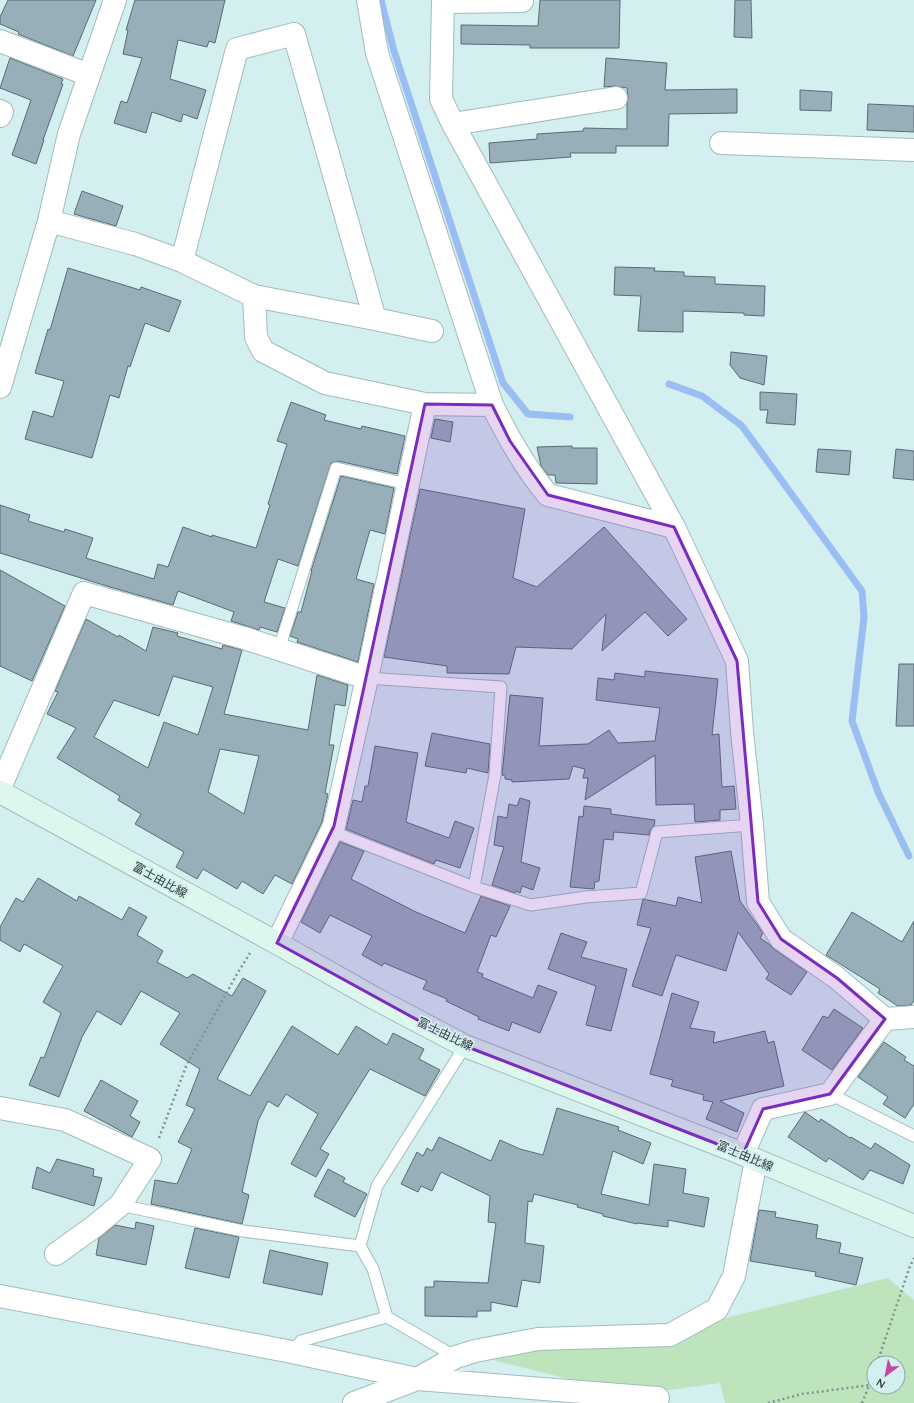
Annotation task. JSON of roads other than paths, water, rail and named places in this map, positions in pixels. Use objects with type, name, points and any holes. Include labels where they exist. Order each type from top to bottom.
[{"type":"main road","name":"富士由比線","points":[[0,792],[277,943],[374,998],[465,1046],[750,1157],[914,1226]]},
{"type":"street","points":[[0,387],[49,221],[69,134],[115,0]]},
{"type":"street","points":[[368,0],[377,53],[492,405],[510,441],[535,480],[548,495],[674,527]]},
{"type":"street","points":[[522,0],[443,1],[441,99],[453,124],[674,527],[737,661],[758,902],[780,939],[837,978],[885,1019],[914,1017]]},
{"type":"street","points":[[182,261],[238,49],[294,34],[375,319]]},
{"type":"street","points":[[0,41],[89,75]]},
{"type":"street","points":[[453,124],[616,98]]},
{"type":"street","points":[[0,111],[2,112],[0,116]]},
{"type":"street","points":[[721,143],[914,150]]},
{"type":"street","points":[[49,221],[135,244],[182,261],[254,296],[432,331]]},
{"type":"street","points":[[254,296],[256,337],[263,351],[325,383],[425,404],[492,405]]},
{"type":"street","points":[[277,943],[334,826],[425,404]]},
{"type":"street","points":[[0,788],[84,593],[279,649],[367,678]]},
{"type":"street","points":[[354,1403],[417,1379],[456,1357],[475,1351],[538,1339],[670,1335],[717,1309],[734,1276],[750,1157],[763,1109],[830,1094],[885,1019]]},
{"type":"street","points":[[0,1108],[65,1120],[150,1159],[120,1205],[56,1254]]},
{"type":"street","points":[[0,1296],[292,1352],[417,1379],[658,1398]]},
{"type":"lane","points":[[279,649],[336,468],[408,484]]},
{"type":"lane","points":[[367,678],[501,686],[495,775],[474,887]]},
{"type":"lane","points":[[331,831],[474,887],[531,905],[641,893],[657,832],[752,825]]},
{"type":"lane","points":[[456,1357],[387,1316],[373,1269],[360,1246],[377,1186],[465,1046]]},
{"type":"lane","points":[[830,1094],[914,1136]]},
{"type":"lane","points":[[120,1205],[243,1231],[360,1246]]},
{"type":"lane","points":[[292,1352],[301,1341],[387,1316]]},
{"type":"waterway","points":[[381,0],[394,51],[503,383],[528,414],[570,417]]},
{"type":"waterway","points":[[669,384],[702,396],[742,426],[862,591],[864,617],[852,721],[878,792],[909,856]]}]
